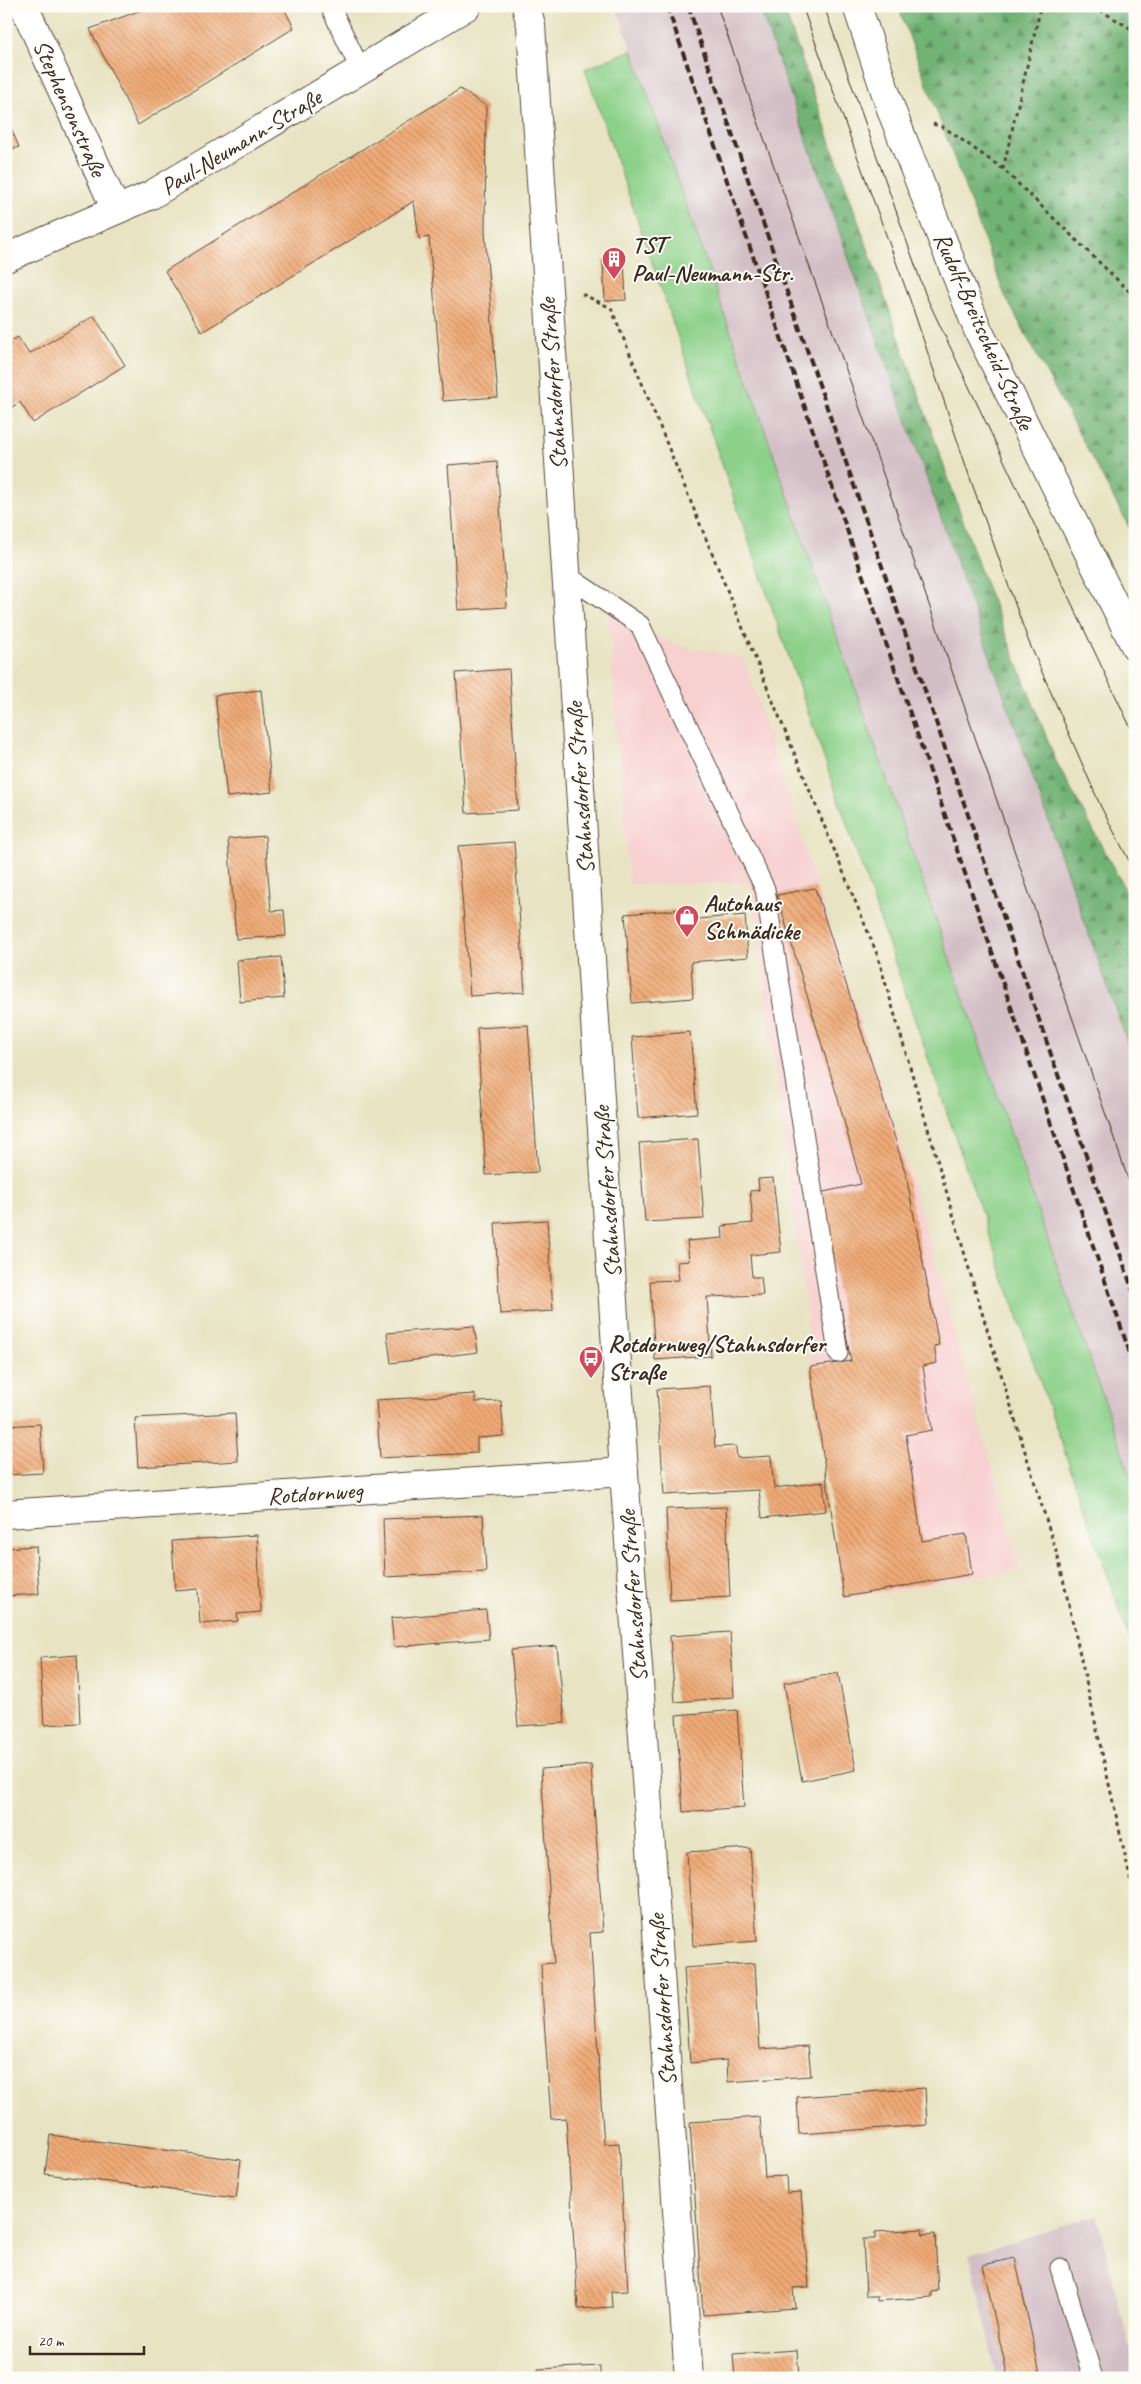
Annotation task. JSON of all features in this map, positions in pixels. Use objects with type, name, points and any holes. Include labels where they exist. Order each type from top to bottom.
[{"type":"street","name":"Stephensonstraße","points":[[24,6],[116,210]]},
{"type":"street","name":"Paul-Neumann-Straße","points":[[6,258],[151,195],[467,6]]},
{"type":"street","name":"Stahnsdorfer Straße","points":[[526,6],[531,25],[624,1472],[689,2378]]},
{"type":"street","name":"Rudolf-Breitscheid-Straße","points":[[858,6],[892,112],[978,330],[1135,646]]},
{"type":"street","name":"Rotdornweg","points":[[6,1514],[624,1472]]},
{"type":"lane","points":[[330,6],[361,71]]},
{"type":"lane","points":[[566,575],[640,625],[765,889],[838,1353]]},
{"type":"lane","points":[[1060,2268],[1092,2378]]},
{"type":"path","points":[[1003,169],[1041,6]]},
{"type":"path","points":[[1093,6],[1135,31]]},
{"type":"path","points":[[892,112],[945,128],[1003,169],[1135,297]]},
{"type":"path","points":[[546,276],[611,308],[877,954],[980,1303],[1059,1561],[1135,1900]]},
{"type":"shaded area","points":[[616,6],[759,6],[1135,1064],[1135,1489]]},
{"type":"shaded area","points":[[608,613],[678,646],[743,657],[910,1175],[1021,1569],[843,1599],[751,883],[629,884]]},
{"type":"shaded area","points":[[1097,2215],[1135,2369],[1135,2378],[997,2378],[970,2255]]},
{"type":"green space","points":[[759,6],[783,6],[981,572],[1056,761],[1135,908],[1135,1064]]},
{"type":"green space","points":[[898,6],[1135,6],[1135,538],[1005,296]]},
{"type":"green space","points":[[632,50],[1135,1489],[1135,1655],[585,69]]},
{"type":"building","points":[[152,6],[283,6],[294,28],[138,125],[90,29]]},
{"type":"building","points":[[460,89],[486,106],[485,233],[498,397],[443,401],[429,237],[419,239],[414,201],[202,332],[165,271]]},
{"type":"building","points":[[6,117],[19,147],[6,152]]},
{"type":"building","name":"TST Paul-Neumann-Str.","points":[[624,259],[626,300],[605,301],[603,260]]},
{"type":"building","points":[[94,316],[125,365],[33,423],[20,402],[6,411],[6,344],[18,337],[29,354]]},
{"type":"building","points":[[497,461],[507,607],[458,610],[448,465]]},
{"type":"building","points":[[509,669],[518,810],[466,813],[456,673]]},
{"type":"building","points":[[261,690],[272,792],[227,797],[215,695]]},
{"type":"building","points":[[265,836],[271,911],[284,910],[286,936],[236,939],[228,839]]},
{"type":"building","points":[[514,842],[525,992],[470,996],[458,846]]},
{"type":"building","points":[[815,888],[906,1175],[939,1345],[934,1346],[937,1363],[923,1366],[932,1430],[906,1435],[922,1541],[966,1534],[972,1574],[844,1597],[810,1367],[851,1361],[819,1193],[861,1184],[838,1099],[777,895]]},
{"type":"building","name":"Autohaus Schmädicke","points":[[685,909],[687,920],[745,915],[748,957],[691,962],[693,998],[632,1003],[625,914]]},
{"type":"building","points":[[281,957],[284,998],[240,1002],[237,960]]},
{"type":"building","points":[[528,1025],[538,1172],[486,1175],[477,1028]]},
{"type":"building","points":[[690,1032],[697,1113],[638,1118],[632,1037]]},
{"type":"building","points":[[698,1139],[704,1219],[645,1222],[639,1143]]},
{"type":"building","points":[[773,1178],[781,1252],[750,1255],[752,1277],[761,1277],[763,1295],[707,1297],[711,1356],[655,1360],[650,1281],[679,1280],[677,1262],[689,1261],[687,1241],[723,1238],[722,1226],[753,1223],[750,1191],[759,1190],[758,1179]]},
{"type":"building","points":[[547,1220],[553,1311],[500,1314],[495,1223]]},
{"type":"building","points":[[474,1326],[478,1352],[391,1363],[387,1333]]},
{"type":"building","points":[[710,1386],[715,1447],[736,1446],[737,1458],[771,1456],[774,1488],[823,1482],[826,1511],[762,1518],[759,1490],[664,1495],[657,1389]]},
{"type":"building","points":[[475,1394],[475,1402],[501,1401],[504,1436],[477,1438],[477,1453],[380,1458],[376,1400]]},
{"type":"building","points":[[235,1413],[238,1461],[138,1467],[135,1418]]},
{"type":"building","points":[[40,1424],[43,1473],[6,1475],[6,1426]]},
{"type":"building","points":[[726,1507],[730,1597],[670,1600],[666,1509]]},
{"type":"building","points":[[483,1515],[486,1572],[385,1577],[383,1519]]},
{"type":"building","points":[[257,1535],[261,1612],[237,1614],[238,1621],[200,1624],[198,1589],[175,1591],[172,1541]]},
{"type":"building","points":[[36,1546],[39,1594],[6,1596],[6,1548]]},
{"type":"building","points":[[486,1610],[489,1639],[394,1647],[391,1618]]},
{"type":"building","points":[[730,1632],[734,1697],[675,1702],[670,1636]]},
{"type":"building","points":[[557,1646],[565,1723],[518,1726],[511,1650]]},
{"type":"building","points":[[77,1655],[80,1723],[44,1725],[40,1658]]},
{"type":"building","points":[[838,1673],[856,1770],[802,1781],[784,1683]]},
{"type":"building","points":[[737,1710],[744,1807],[683,1812],[676,1715]]},
{"type":"building","points":[[591,1765],[603,1932],[590,1933],[602,2116],[604,2144],[619,2143],[628,2291],[611,2292],[612,2307],[578,2309],[566,2118],[551,2119],[543,2005],[541,1964],[554,1963],[541,1769]]},
{"type":"building","points":[[750,1848],[757,1941],[693,1946],[687,1852]]},
{"type":"building","points":[[755,1963],[760,2049],[808,2046],[811,2076],[728,2082],[727,2060],[690,2063],[684,1968]]},
{"type":"building","points":[[925,2088],[927,2125],[799,2134],[797,2097]]},
{"type":"building","points":[[760,2117],[765,2177],[786,2176],[787,2193],[801,2192],[809,2287],[793,2288],[795,2308],[703,2315],[690,2122]]},
{"type":"building","points":[[50,2135],[241,2160],[236,2198],[45,2174]]},
{"type":"building","points":[[923,2229],[922,2235],[935,2234],[938,2291],[932,2292],[932,2297],[877,2301],[877,2296],[866,2296],[863,2239],[875,2239],[875,2232]]},
{"type":"building","points":[[1015,2258],[1041,2378],[1008,2378],[983,2265]]},
{"type":"building","points":[[797,2350],[799,2378],[735,2378],[733,2354]]},
{"type":"building","points":[[600,2366],[600,2378],[539,2378],[538,2369]]},
{"type":"tram line","points":[[717,6],[908,544],[1135,1199]]},
{"type":"tram line","points":[[802,6],[910,300],[970,478],[1028,640],[1101,807],[1135,872]]},
{"type":"tram line","points":[[824,6],[926,296],[1135,737]]},
{"type":"railway","points":[[667,6],[1135,1368]]},
{"type":"railway","points":[[688,6],[1135,1297]]},
{"type":"place","name":"TST Paul-Neumann-Str.","points":[[614,280]]},
{"type":"place","name":"Autohaus Schmädicke","points":[[687,938]]},
{"type":"place","name":"Rotdornweg/Stahnsdorfer Straße","points":[[591,1379]]}]
